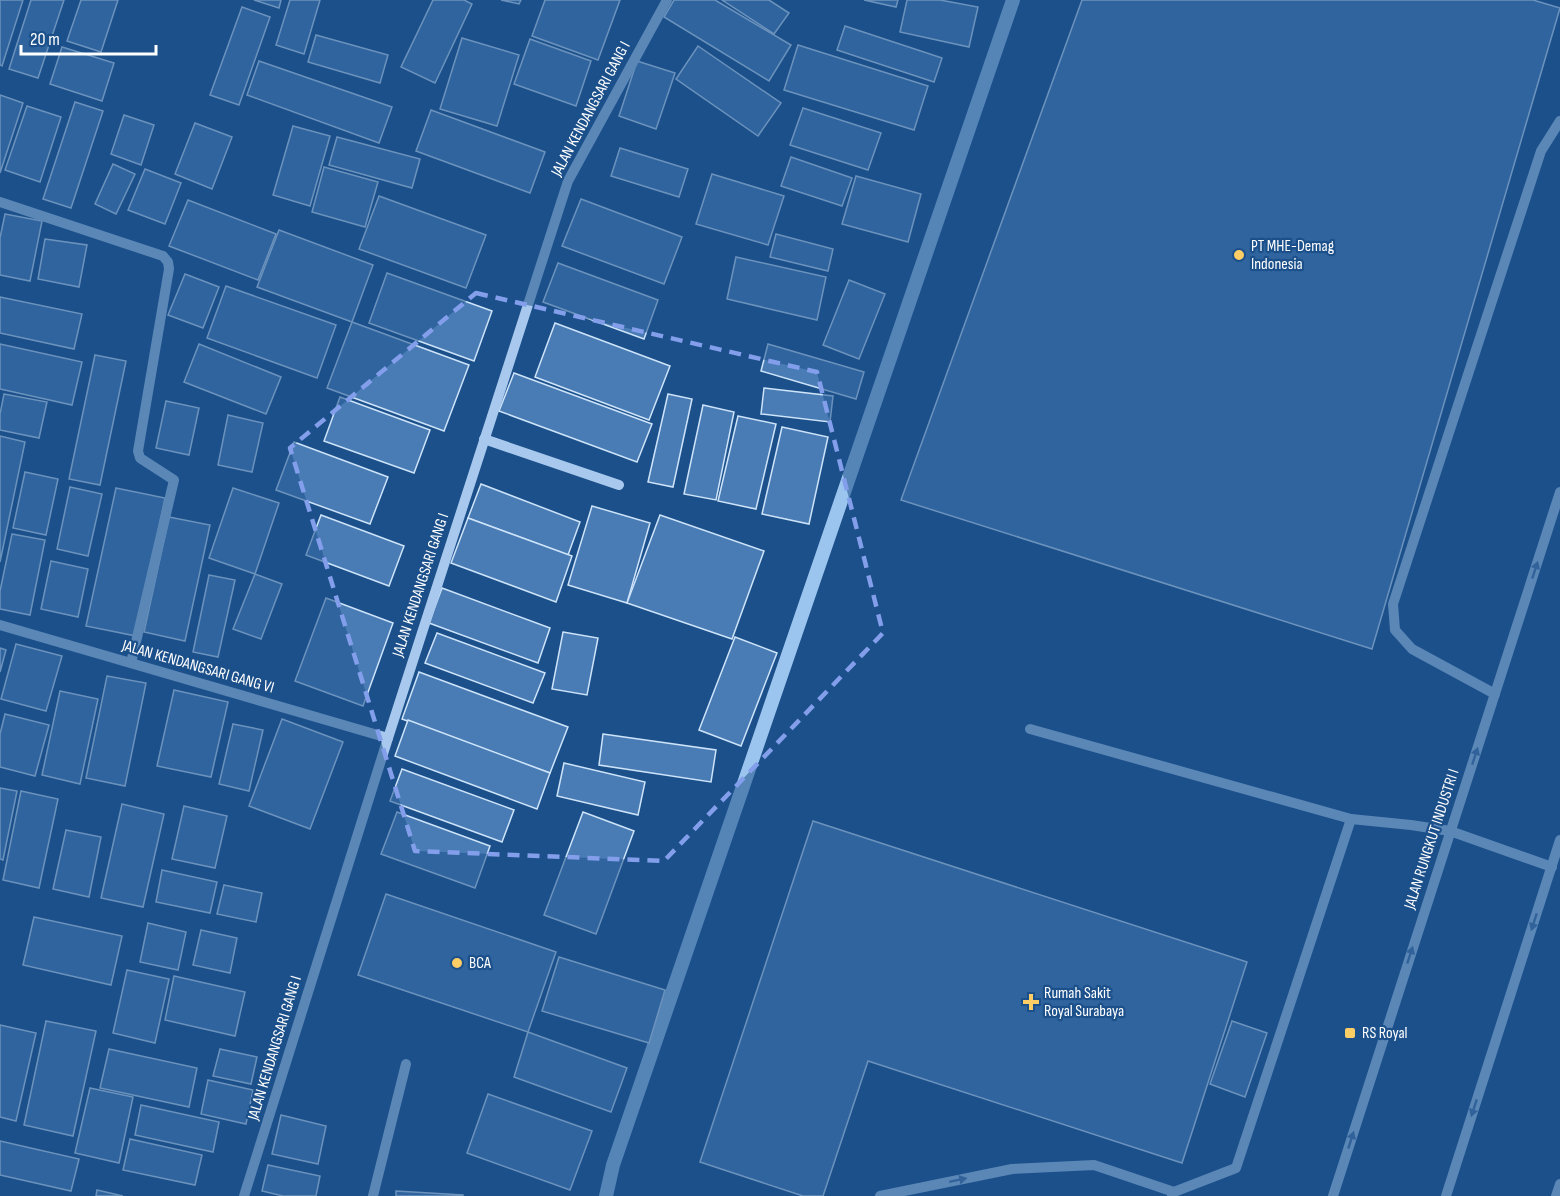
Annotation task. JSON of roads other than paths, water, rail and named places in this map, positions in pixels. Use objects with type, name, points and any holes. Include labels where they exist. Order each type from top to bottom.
[{"type":"street","name":"JALAN KENDANGSARI GANG I","points":[[244,1196],[388,738],[568,181],[667,0]]},
{"type":"street","points":[[1495,694],[1412,649],[1395,630],[1393,604],[1541,151],[1560,120]]},
{"type":"street","points":[[0,202],[163,256],[168,262],[169,269],[138,451],[140,458],[174,480],[131,663]]},
{"type":"street","points":[[484,439],[620,485]]},
{"type":"street","name":"JALAN RUNGKUT INDUSTRI I","points":[[1333,1196],[1560,492]]},
{"type":"street","name":"JALAN KENDANGSARI GANG VI","points":[[0,625],[388,738]]},
{"type":"street","points":[[1030,729],[1351,819],[1450,831],[1552,867]]},
{"type":"street","points":[[880,1196],[1012,1169],[1094,1165],[1173,1194],[1236,1168],[1351,819]]},
{"type":"street","points":[[1446,1196],[1560,840]]},
{"type":"street","points":[[373,1196],[406,1064]]},
{"type":"street","points":[[1556,1196],[1560,1184]]},
{"type":"waterway","points":[[606,1196],[613,1165],[1013,0]]},
{"type":"place","name":"PT MHE-Demag Indonesia","points":[[1239,255]]},
{"type":"place","name":"BCA","points":[[457,963]]},
{"type":"place","name":"Rumah Sakit Royal Surabaya","points":[[1031,1002]]},
{"type":"place","name":"RS Royal","points":[[1350,1033]]}]
